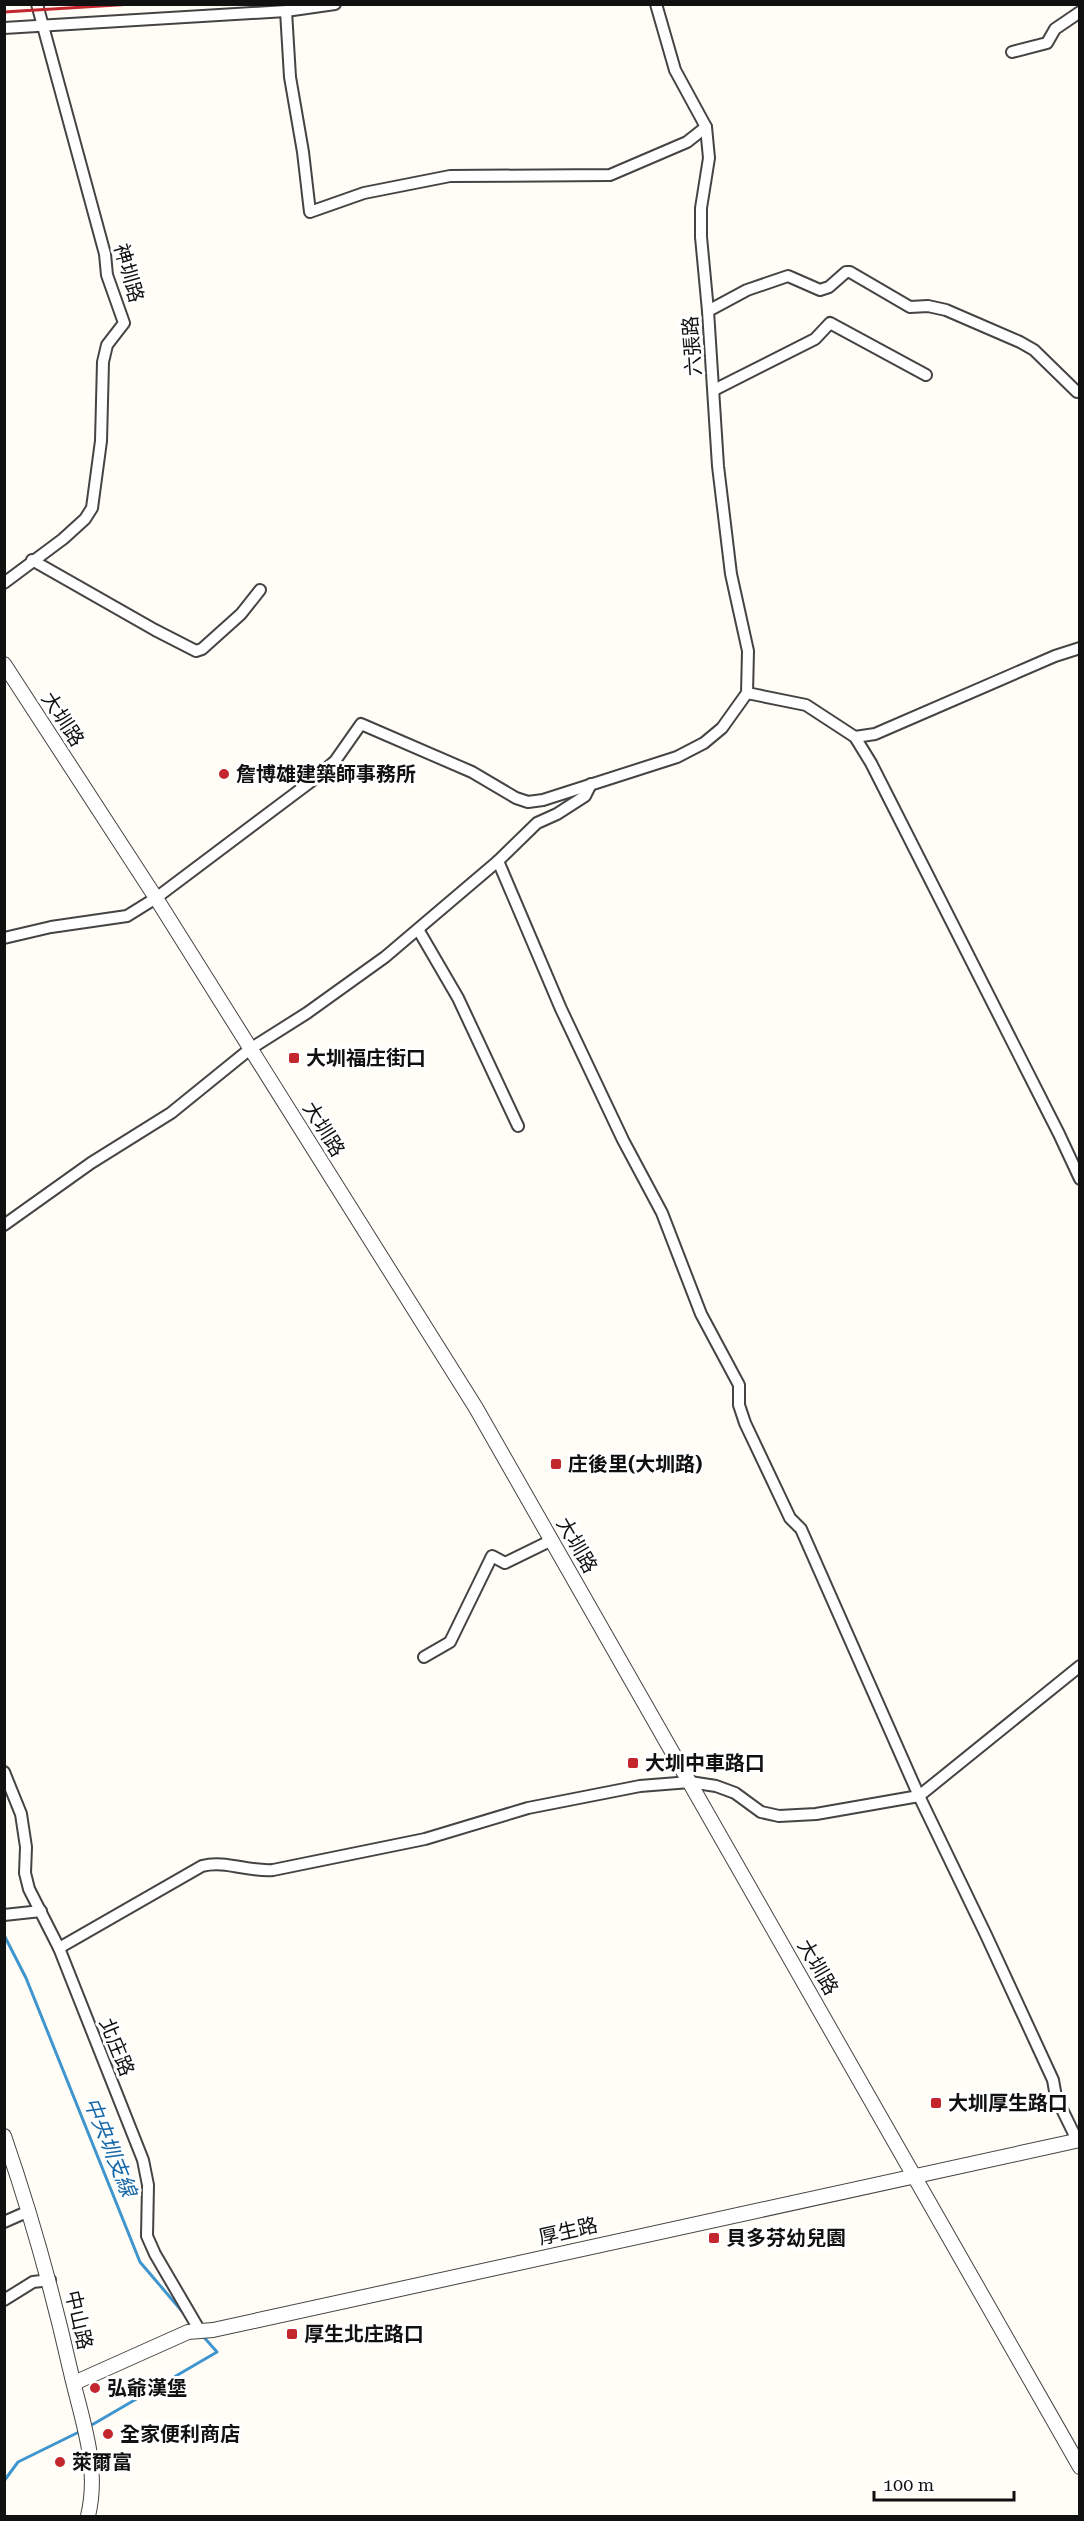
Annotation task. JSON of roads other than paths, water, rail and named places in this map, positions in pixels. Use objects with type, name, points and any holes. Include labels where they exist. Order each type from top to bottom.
[{"type":"street","name":"神圳路","points":[[4,582],[71,532],[92,508],[101,441],[103,362],[107,345],[124,323],[107,275],[105,254],[37,4]]},
{"type":"street","points":[[4,28],[286,11],[335,4]]},
{"type":"street","name":"六張路","points":[[656,4],[675,70],[706,126],[709,158],[701,208],[700,237],[708,311],[718,466],[731,574],[748,651],[747,693]]},
{"type":"street","points":[[286,11],[290,77],[303,152],[310,212],[364,193],[450,176],[610,175],[687,142],[706,126]]},
{"type":"street","points":[[1012,52],[1047,43],[1055,28],[1080,12]]},
{"type":"street","points":[[708,311],[747,290],[788,276],[820,290],[829,287],[846,272],[850,272],[910,307],[928,306],[946,310],[1020,342],[1034,350],[1077,392]]},
{"type":"street","points":[[714,390],[815,339],[830,323],[926,375]]},
{"type":"street","points":[[32,560],[196,651],[202,649],[241,614],[260,590]]},
{"type":"street","points":[[855,737],[875,734],[1055,656],[1080,648]]},
{"type":"street","name":"大圳路","points":[[4,664],[156,898],[476,1408],[1080,2467]]},
{"type":"street","points":[[4,938],[51,927],[127,916],[156,898],[335,761],[361,723],[472,772],[516,798],[528,801],[543,800],[677,756],[704,743],[722,728],[747,693],[806,705],[855,737],[892,804],[1080,1179]]},
{"type":"street","points":[[4,1225],[91,1163],[171,1113],[250,1049],[307,1013],[419,931],[537,823],[557,814],[585,796],[591,784]]},
{"type":"street","points":[[498,861],[561,1009],[623,1140],[662,1213],[701,1314],[739,1385],[740,1405],[745,1423],[790,1518],[801,1529],[918,1796],[986,1935],[1053,2080],[1056,2097],[1078,2140]]},
{"type":"street","points":[[419,931],[458,998],[518,1126]]},
{"type":"street","points":[[424,1657],[450,1641],[492,1556],[505,1563],[552,1540]]},
{"type":"street","points":[[59,1948],[202,1866],[217,1864],[258,1871],[273,1870],[425,1839],[528,1808],[640,1786],[690,1782],[723,1788],[762,1812],[779,1816],[816,1814],[918,1796],[1080,1666]]},
{"type":"street","name":"北庄路","points":[[4,1772],[21,1814],[26,1847],[25,1873],[29,1889],[59,1948],[143,2160],[148,2186],[147,2236],[200,2331]]},
{"type":"street","points":[[4,1916],[41,1911]]},
{"type":"street","name":"中山路","points":[[4,2136],[50,2280],[84,2420],[92,2480],[88,2517]]},
{"type":"street","name":"厚生路","points":[[74,2383],[188,2332],[397,2290],[1078,2140]]},
{"type":"street","points":[[4,2222],[29,2211]]},
{"type":"street","points":[[4,2300],[33,2282],[50,2280]]},
{"type":"waterway","name":"中央圳支線","points":[[4,1935],[26,1978],[140,2262],[186,2316]]},
{"type":"waterway","points":[[90,2426],[217,2352],[202,2335]]},
{"type":"waterway","points":[[4,2481],[18,2462],[81,2431]]},
{"type":"railway","points":[[4,12],[133,4]]},
{"type":"place","name":"詹博雄建築師事務所","points":[[224,774]]},
{"type":"place","name":"大圳福庄街口","points":[[294,1058]]},
{"type":"place","name":"庄後里(大圳路)","points":[[556,1464]]},
{"type":"place","name":"大圳中車路口","points":[[633,1763]]},
{"type":"place","name":"大圳厚生路口","points":[[936,2103]]},
{"type":"place","name":"貝多芬幼兒園","points":[[714,2238]]},
{"type":"place","name":"厚生北庄路口","points":[[292,2334]]},
{"type":"place","name":"弘爺漢堡","points":[[95,2388]]},
{"type":"place","name":"全家便利商店","points":[[108,2434]]},
{"type":"place","name":"萊爾富","points":[[60,2462]]}]
